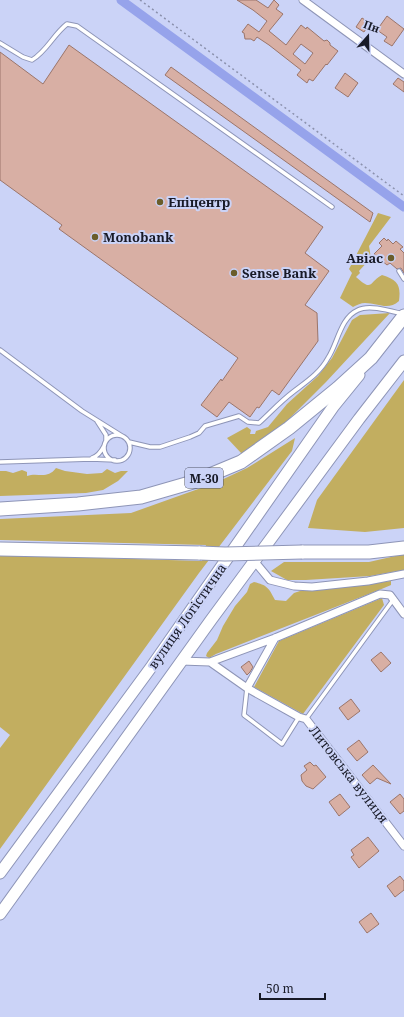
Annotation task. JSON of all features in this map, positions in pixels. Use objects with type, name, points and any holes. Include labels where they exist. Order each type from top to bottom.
[{"type":"highway","name":"М-30","points":[[0,509],[78,504],[141,497],[193,482],[241,462],[289,428],[372,358],[404,315]]},
{"type":"highway","points":[[0,549],[225,554],[369,552],[404,548]]},
{"type":"main road","name":"вулиця Логістична","points":[[0,873],[152,666],[333,408],[372,358]]},
{"type":"main road","points":[[0,914],[181,661],[359,419],[404,361]]},
{"type":"street","points":[[302,0],[404,74]]},
{"type":"street","points":[[254,562],[270,580],[294,586],[312,587],[361,582],[404,574]]},
{"type":"street","points":[[181,661],[210,662],[275,638],[380,594],[390,595],[404,614]]},
{"type":"street","points":[[247,688],[275,638]]},
{"type":"street","name":"Литовська вулиця","points":[[210,662],[247,688],[303,718],[404,846]]},
{"type":"lane","points":[[0,43],[22,57],[32,60],[41,55],[60,30],[67,24],[77,26],[332,207]]},
{"type":"lane","points":[[399,271],[404,279]]},
{"type":"lane","points":[[128,442],[150,447],[160,447],[181,441],[199,433],[205,426],[239,416],[248,422],[259,423],[292,392],[305,384],[319,370],[329,358],[345,321],[350,314],[360,308],[373,308],[404,315]]},
{"type":"lane","points":[[0,350],[96,420],[122,436],[130,445],[129,453],[123,459],[115,460],[91,458],[0,462]]},
{"type":"lane","points":[[96,420],[106,435],[105,453],[115,460]]},
{"type":"lane","points":[[91,458],[102,451],[105,442],[113,435],[122,436]]},
{"type":"lane","points":[[247,688],[244,715],[282,744],[393,600]]},
{"type":"path","points":[[140,0],[404,196]]},
{"type":"shaded area","points":[[378,213],[391,217],[369,246],[371,258],[359,271],[360,273],[356,277],[368,285],[382,275],[392,279],[399,287],[399,301],[391,306],[365,303],[353,307],[340,298],[352,273],[349,269]]},
{"type":"shaded area","points":[[390,313],[326,382],[277,431],[242,454],[227,438],[247,427],[251,430],[250,434],[255,434],[256,431],[268,427],[287,404],[318,376],[332,358],[352,320],[360,315]]},
{"type":"shaded area","points":[[404,380],[404,528],[365,532],[308,528],[317,500]]},
{"type":"shaded area","points":[[295,438],[292,451],[199,573],[0,849],[0,748],[10,735],[0,727],[0,555],[202,561],[206,545],[0,540],[0,519],[131,513],[215,483],[247,468]]},
{"type":"shaded area","points":[[56,468],[65,471],[87,474],[102,473],[107,469],[115,473],[128,471],[118,481],[103,490],[86,493],[0,496],[0,471],[13,473],[22,470],[27,472],[27,476],[46,475],[53,472]]},
{"type":"shaded area","points":[[404,554],[404,570],[370,576],[287,580],[271,571],[284,562],[369,562]]},
{"type":"shaded area","points":[[391,581],[391,585],[384,588],[209,658],[206,656],[217,640],[223,626],[235,606],[247,592],[250,584],[254,582],[262,584],[267,588],[275,600],[286,601],[294,593],[300,591]]},
{"type":"shaded area","points":[[382,598],[384,605],[303,714],[254,687],[279,641]]},
{"type":"building","points":[[237,0],[256,0],[268,8],[274,0],[279,5],[276,9],[283,14],[269,31],[286,45],[301,25],[306,29],[307,27],[324,41],[327,40],[330,45],[338,51],[313,81],[309,79],[307,83],[297,75],[301,70],[269,45],[257,37],[254,41],[251,39],[245,39],[244,33],[242,32],[248,24],[259,32],[267,21]],"holes":[[[301,44],[313,53],[305,64],[293,54]]]},
{"type":"building","points":[[387,16],[404,29],[392,46],[384,41],[387,37],[377,30]]},
{"type":"building","points":[[362,18],[370,23],[364,32],[356,27]]},
{"type":"building","name":"Епіцентр","points":[[69,45],[323,227],[305,253],[329,271],[305,305],[317,313],[318,341],[279,395],[272,390],[259,408],[257,407],[250,417],[229,402],[217,417],[201,405],[221,379],[222,381],[238,358],[59,229],[62,225],[0,180],[0,52],[43,84]]},
{"type":"building","points":[[171,67],[373,213],[370,222],[165,75]]},
{"type":"building","points":[[345,73],[358,83],[348,97],[335,88]]},
{"type":"building","points":[[398,78],[404,82],[404,92],[393,84]]},
{"type":"building","name":"Авіас","points":[[384,238],[387,241],[388,239],[393,244],[396,241],[403,247],[400,249],[404,253],[404,273],[401,268],[397,269],[390,263],[387,265],[374,254],[382,246],[379,243]]},
{"type":"building","points":[[381,652],[391,663],[381,672],[371,660]]},
{"type":"building","points":[[249,661],[253,667],[247,675],[241,667]]},
{"type":"building","points":[[351,699],[360,711],[348,720],[339,708]]},
{"type":"building","points":[[359,740],[368,752],[357,761],[347,749]]},
{"type":"building","points":[[310,762],[314,766],[316,765],[326,777],[313,789],[306,786],[302,781],[301,775],[307,770],[304,766]]},
{"type":"building","points":[[373,765],[391,784],[377,778],[370,784],[362,775]]},
{"type":"building","points":[[340,794],[350,807],[339,816],[329,802]]},
{"type":"building","points":[[400,794],[404,799],[404,811],[400,814],[390,802]]},
{"type":"building","points":[[368,837],[379,851],[359,868],[351,857],[354,855],[351,850]]},
{"type":"building","points":[[400,876],[404,881],[404,890],[395,897],[387,886]]},
{"type":"building","points":[[371,913],[379,924],[367,933],[359,922]]},
{"type":"waterway","points":[[121,0],[404,207]]},
{"type":"place","name":"Епіцентр","points":[[160,202]]},
{"type":"place","name":"Monobank","points":[[95,237]]},
{"type":"place","name":"Авіас","points":[[391,258]]},
{"type":"place","name":"Sense Bank","points":[[234,273]]}]
